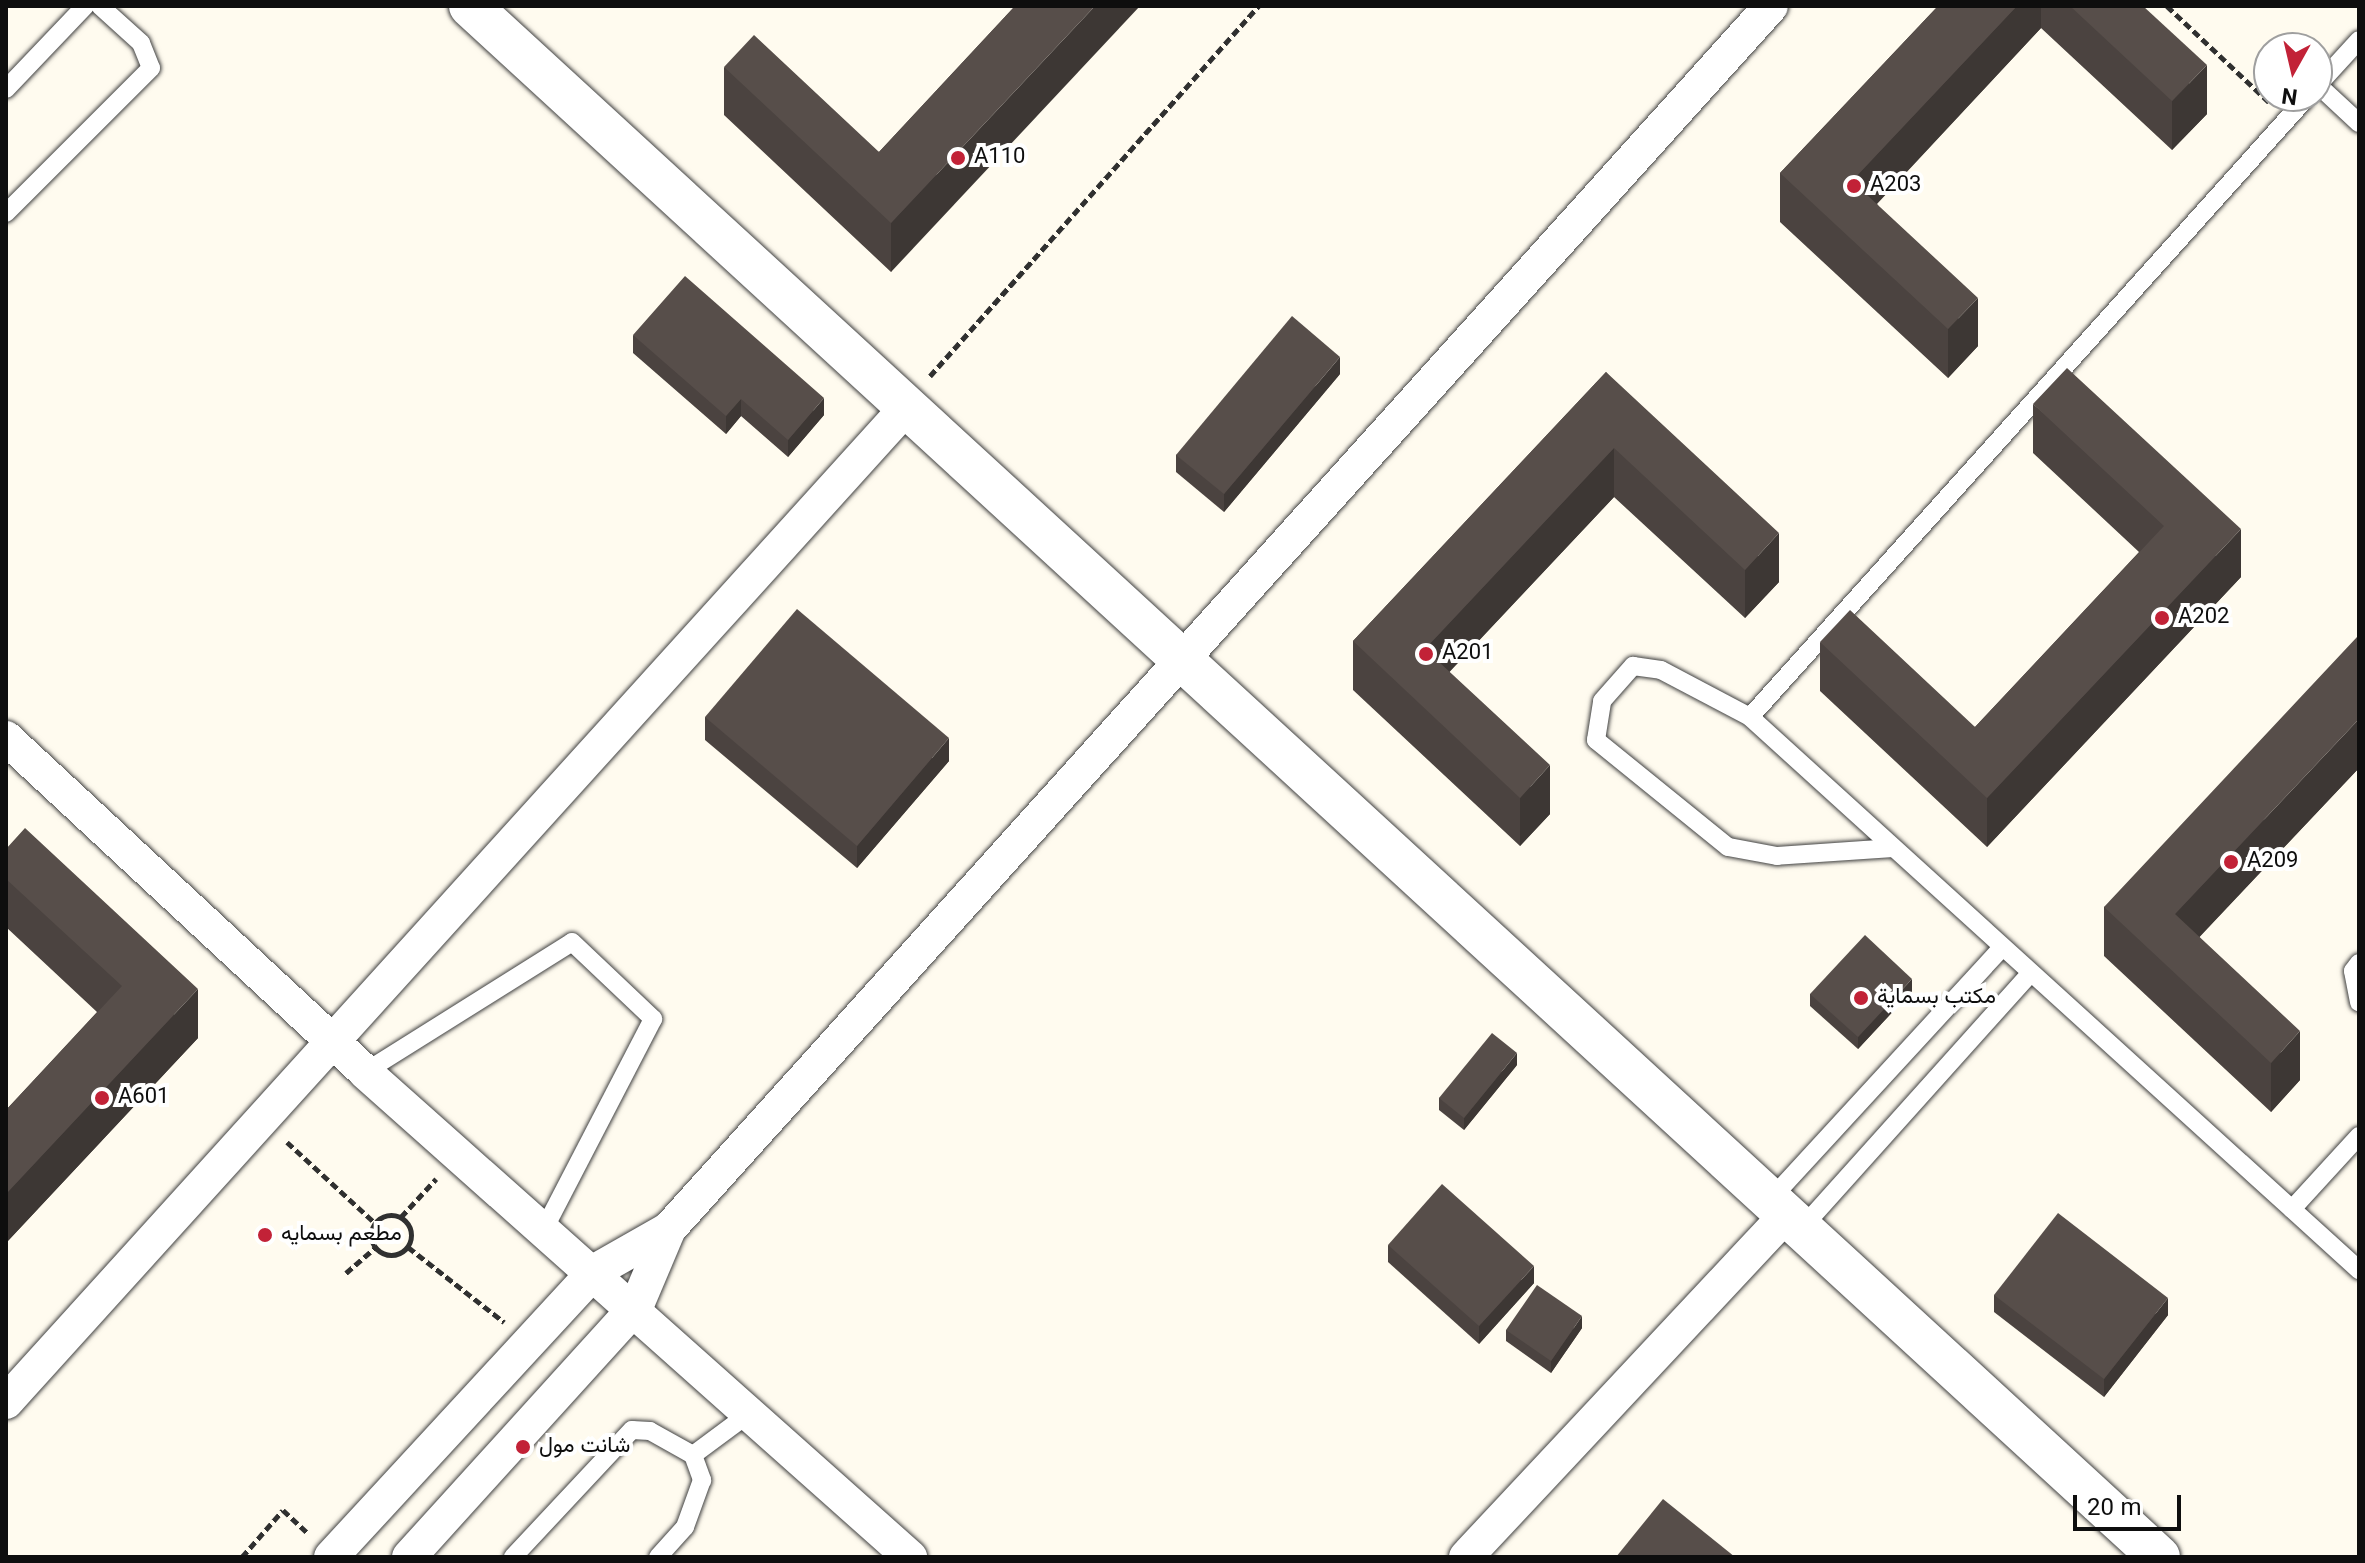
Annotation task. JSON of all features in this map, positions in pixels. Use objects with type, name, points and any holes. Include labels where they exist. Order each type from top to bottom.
[{"type":"street","points":[[470,6],[906,408],[1185,659],[1785,1216],[2159,1557]]},
{"type":"street","points":[[332,1556],[595,1271],[669,1229],[1771,6]]},
{"type":"street","points":[[6,1402],[336,1043],[906,408]]},
{"type":"street","points":[[6,738],[365,1072],[636,1307],[910,1557]]},
{"type":"street","points":[[1466,1557],[1785,1216]]},
{"type":"street","points":[[409,1557],[636,1307],[669,1229]]},
{"type":"lane","points":[[6,89],[13,68],[85,6]]},
{"type":"lane","points":[[6,213],[151,68],[141,43],[100,6]]},
{"type":"lane","points":[[2333,68],[2359,40]]},
{"type":"lane","points":[[2333,100],[2359,123]]},
{"type":"lane","points":[[1750,717],[2293,112]]},
{"type":"lane","points":[[1893,848],[1777,856],[1728,847],[1596,740],[1602,701],[1633,666],[1661,670],[1750,717],[2359,1270]]},
{"type":"lane","points":[[365,1072],[572,942],[653,1019],[545,1227]]},
{"type":"lane","points":[[1785,1216],[2002,948]]},
{"type":"lane","points":[[2359,963],[2353,971],[2359,1002]]},
{"type":"lane","points":[[1785,1216],[2030,974]]},
{"type":"lane","points":[[2292,1209],[2359,1136]]},
{"type":"lane","points":[[693,1455],[751,1412]]},
{"type":"lane","points":[[513,1557],[632,1430],[650,1431],[693,1455],[702,1480],[694,1504],[658,1557]]},
{"type":"path","points":[[906,408],[1259,6]]},
{"type":"path","points":[[2167,6],[2287,119]]},
{"type":"path","points":[[265,1121],[375,1223],[375,1248],[346,1273]]},
{"type":"path","points":[[375,1223],[401,1217],[459,1153]]},
{"type":"path","points":[[375,1248],[398,1254],[408,1247],[411,1231],[401,1217]]},
{"type":"path","points":[[408,1247],[530,1342]]},
{"type":"path","points":[[242,1557],[283,1510],[332,1556]]},
{"type":"building","points":[[1015,6],[1095,6],[891,223],[724,67],[754,35],[879,152]]},
{"type":"building","points":[[1938,6],[2017,6],[1852,181],[1978,298],[1948,329],[1780,173]]},
{"type":"building","points":[[2070,6],[2143,6],[2207,65],[2172,101]]},
{"type":"building","points":[[685,276],[824,398],[788,440],[741,399],[726,416],[633,335]]},
{"type":"building","points":[[1292,316],[1340,357],[1224,494],[1176,455]]},
{"type":"building","points":[[2067,368],[2241,529],[1987,798],[1820,642],[1850,610],[1975,727],[2164,526],[2033,404]]},
{"type":"building","points":[[1606,372],[1779,533],[1745,570],[1614,448],[1425,649],[1550,765],[1520,798],[1353,641]]},
{"type":"building","points":[[797,609],[949,738],[857,846],[705,717]]},
{"type":"building","points":[[2357,637],[2359,719],[2175,914],[2300,1031],[2271,1063],[2104,907]]},
{"type":"building","points":[[25,828],[198,989],[6,1194],[6,1110],[122,986],[6,879],[6,849]]},
{"type":"building","name":"مكتب بسماية","points":[[1865,935],[1912,979],[1858,1037],[1810,994]]},
{"type":"building","points":[[1492,1033],[1517,1053],[1464,1118],[1439,1098]]},
{"type":"building","points":[[1442,1184],[1534,1266],[1479,1326],[1388,1245]]},
{"type":"building","points":[[2058,1213],[2168,1298],[2104,1379],[1994,1295]]},
{"type":"building","points":[[1537,1285],[1582,1316],[1551,1361],[1506,1330]]},
{"type":"building","points":[[1663,1499],[1735,1557],[1616,1557]]},
{"type":"place","name":"A110","points":[[958,158]]},
{"type":"place","name":"A203","points":[[1854,186]]},
{"type":"place","name":"A202","points":[[2162,618]]},
{"type":"place","name":"A201","points":[[1426,654]]},
{"type":"place","name":"A209","points":[[2231,862]]},
{"type":"place","name":"مكتب بسماية","points":[[1861,998]]},
{"type":"place","name":"A601","points":[[102,1098]]},
{"type":"place","name":"مطعم بسمايه","points":[[265,1235]]},
{"type":"place","name":"شانت مول","points":[[523,1447]]}]
